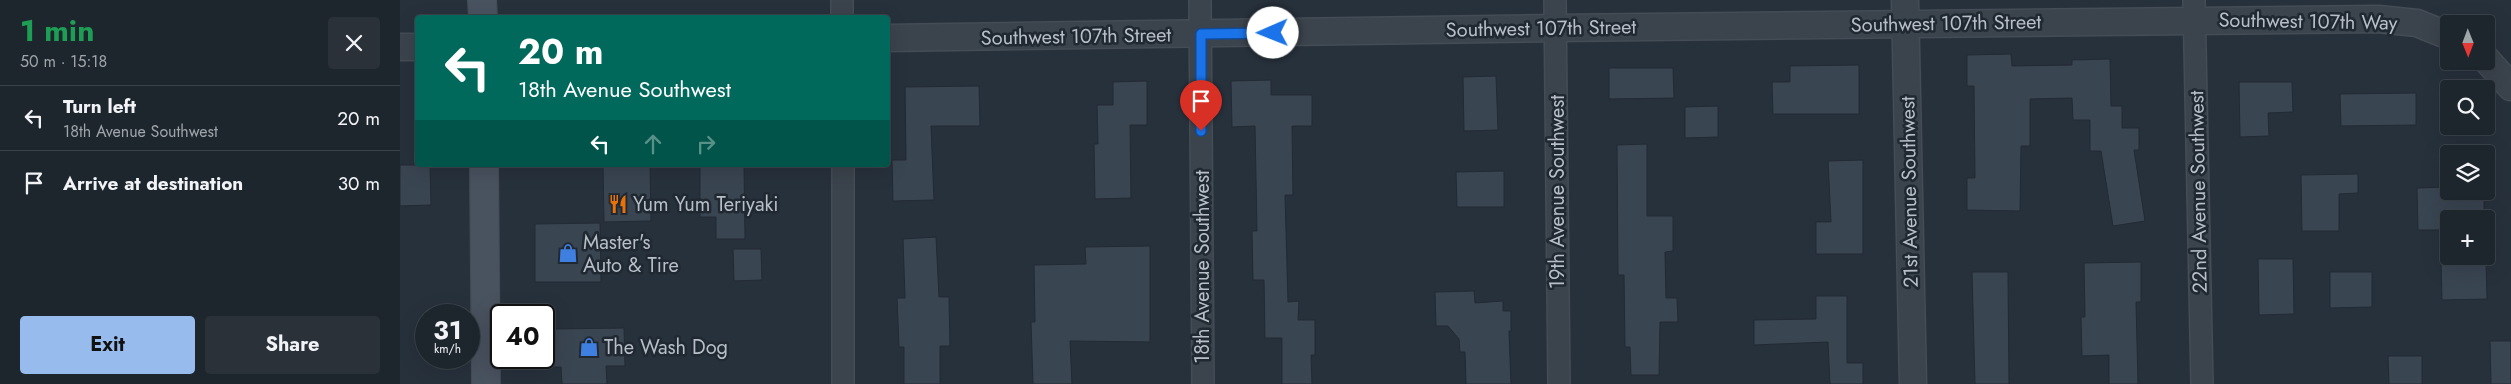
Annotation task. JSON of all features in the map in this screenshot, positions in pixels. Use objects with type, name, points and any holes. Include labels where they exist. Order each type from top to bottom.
[{"type":"main road","points":[[482,0],[483,15]]},
{"type":"main road","points":[[484,167],[486,384]]},
{"type":"street","points":[[842,0],[842,15]]},
{"type":"street","name":"18th Avenue Southwest","points":[[1200,0],[1203,384]]},
{"type":"street","name":"19th Avenue Southwest","points":[[1556,0],[1559,384]]},
{"type":"street","name":"Southwest 107th Street","points":[[890,38],[1556,28],[1905,12],[2194,10]]},
{"type":"street","name":"Southwest 107th Way","points":[[2194,10],[2378,19],[2417,23],[2440,32]]},
{"type":"street","name":"22nd Avenue Southwest","points":[[2194,10],[2202,384]]},
{"type":"street","name":"21st Avenue Southwest","points":[[1905,12],[1913,384]]},
{"type":"street","points":[[400,47],[415,47]]},
{"type":"street","points":[[2495,69],[2511,87]]},
{"type":"street","points":[[843,167],[843,384]]},
{"type":"building","points":[[2011,54],[2012,66],[2072,65],[2072,60],[2110,59],[2111,106],[2122,106],[2122,128],[2139,128],[2139,150],[2134,150],[2145,221],[2113,226],[2101,151],[2090,151],[2090,120],[2073,120],[2072,98],[2030,99],[2030,146],[2021,146],[2020,211],[1967,210],[1967,178],[1975,178],[1974,86],[1967,86],[1967,55]]},
{"type":"building","points":[[1859,65],[1859,114],[1773,114],[1772,82],[1790,82],[1790,66]]},
{"type":"building","points":[[1609,68],[1673,68],[1674,98],[1609,99]]},
{"type":"building","points":[[1496,76],[1498,130],[1464,131],[1463,77]]},
{"type":"building","points":[[1271,80],[1271,95],[1312,95],[1312,126],[1292,126],[1293,195],[1285,195],[1288,302],[1299,301],[1298,320],[1315,320],[1315,355],[1311,355],[1312,384],[1282,384],[1282,338],[1265,338],[1264,280],[1253,280],[1252,231],[1257,231],[1255,126],[1232,127],[1231,81]]},
{"type":"building","points":[[1147,81],[1147,125],[1130,125],[1131,198],[1095,199],[1094,144],[1098,144],[1097,105],[1113,105],[1113,82]]},
{"type":"building","points":[[2239,82],[2292,82],[2293,112],[2268,113],[2269,136],[2240,137]]},
{"type":"building","points":[[979,86],[980,126],[931,126],[934,200],[893,201],[892,160],[906,160],[905,87]]},
{"type":"building","points":[[2416,93],[2416,125],[2341,126],[2340,94]]},
{"type":"building","points":[[1718,106],[1718,137],[1685,138],[1685,107]]},
{"type":"building","points":[[1647,144],[1647,216],[1673,216],[1673,251],[1665,252],[1666,298],[1677,298],[1678,322],[1660,322],[1659,375],[1631,375],[1630,347],[1625,347],[1624,275],[1618,275],[1617,145]]},
{"type":"building","points":[[1863,160],[1863,254],[1816,254],[1816,222],[1831,222],[1828,161]]},
{"type":"building","points":[[400,165],[430,167],[431,205],[400,206]]},
{"type":"building","points":[[603,167],[650,167],[651,221],[604,222]]},
{"type":"building","points":[[700,167],[744,167],[745,239],[716,239],[716,217],[700,217]]},
{"type":"building","points":[[1504,171],[1504,207],[1457,207],[1456,172]]},
{"type":"building","points":[[2358,174],[2358,193],[2339,194],[2339,231],[2302,231],[2301,175]]},
{"type":"building","points":[[2440,187],[2440,200],[2484,200],[2484,210],[2440,210],[2440,230],[2418,230],[2417,188]]},
{"type":"building","name":"Master's Auto & Tire","points":[[600,223],[601,282],[535,282],[535,224]]},
{"type":"building","points":[[936,237],[939,297],[949,297],[950,346],[940,346],[940,384],[904,384],[904,347],[899,347],[897,298],[905,298],[903,239]]},
{"type":"building","points":[[1150,246],[1150,342],[1070,341],[1072,384],[1033,384],[1031,322],[1035,322],[1034,265],[1086,264],[1085,247]]},
{"type":"building","points":[[733,249],[761,249],[762,280],[734,281]]},
{"type":"building","points":[[2258,259],[2293,259],[2294,314],[2259,315]]},
{"type":"building","points":[[2141,262],[2141,302],[2136,302],[2138,384],[2109,384],[2109,355],[2082,356],[2081,317],[2085,317],[2084,263]]},
{"type":"building","points":[[2441,265],[2486,265],[2487,299],[2442,300]]},
{"type":"building","points":[[1972,272],[2008,272],[2009,384],[1975,384]]},
{"type":"building","points":[[2330,272],[2372,272],[2372,307],[2330,308]]},
{"type":"building","points":[[1474,291],[1475,303],[1503,301],[1503,311],[1511,311],[1511,331],[1509,331],[1511,384],[1466,384],[1465,352],[1460,352],[1459,339],[1448,326],[1436,326],[1435,292]]},
{"type":"building","points":[[1816,296],[1847,296],[1847,363],[1863,363],[1863,384],[1830,384],[1828,342],[1754,345],[1754,320],[1816,319]]},
{"type":"building","name":"The Wash Dog","points":[[624,328],[625,366],[606,366],[607,384],[562,384],[561,367],[555,367],[555,329]]},
{"type":"building","points":[[2490,341],[2511,341],[2511,384],[2491,384]]},
{"type":"building","points":[[2388,356],[2422,356],[2422,384],[2389,384]]},
{"type":"place","name":"Yum Yum Teriyaki","points":[[618,204]]},
{"type":"place","name":"Master's Auto & Tire","points":[[568,253]]},
{"type":"place","name":"The Wash Dog","points":[[589,347]]},
{"type":"route","points":[[1201,131],[1201,34],[1273,33]]}]
